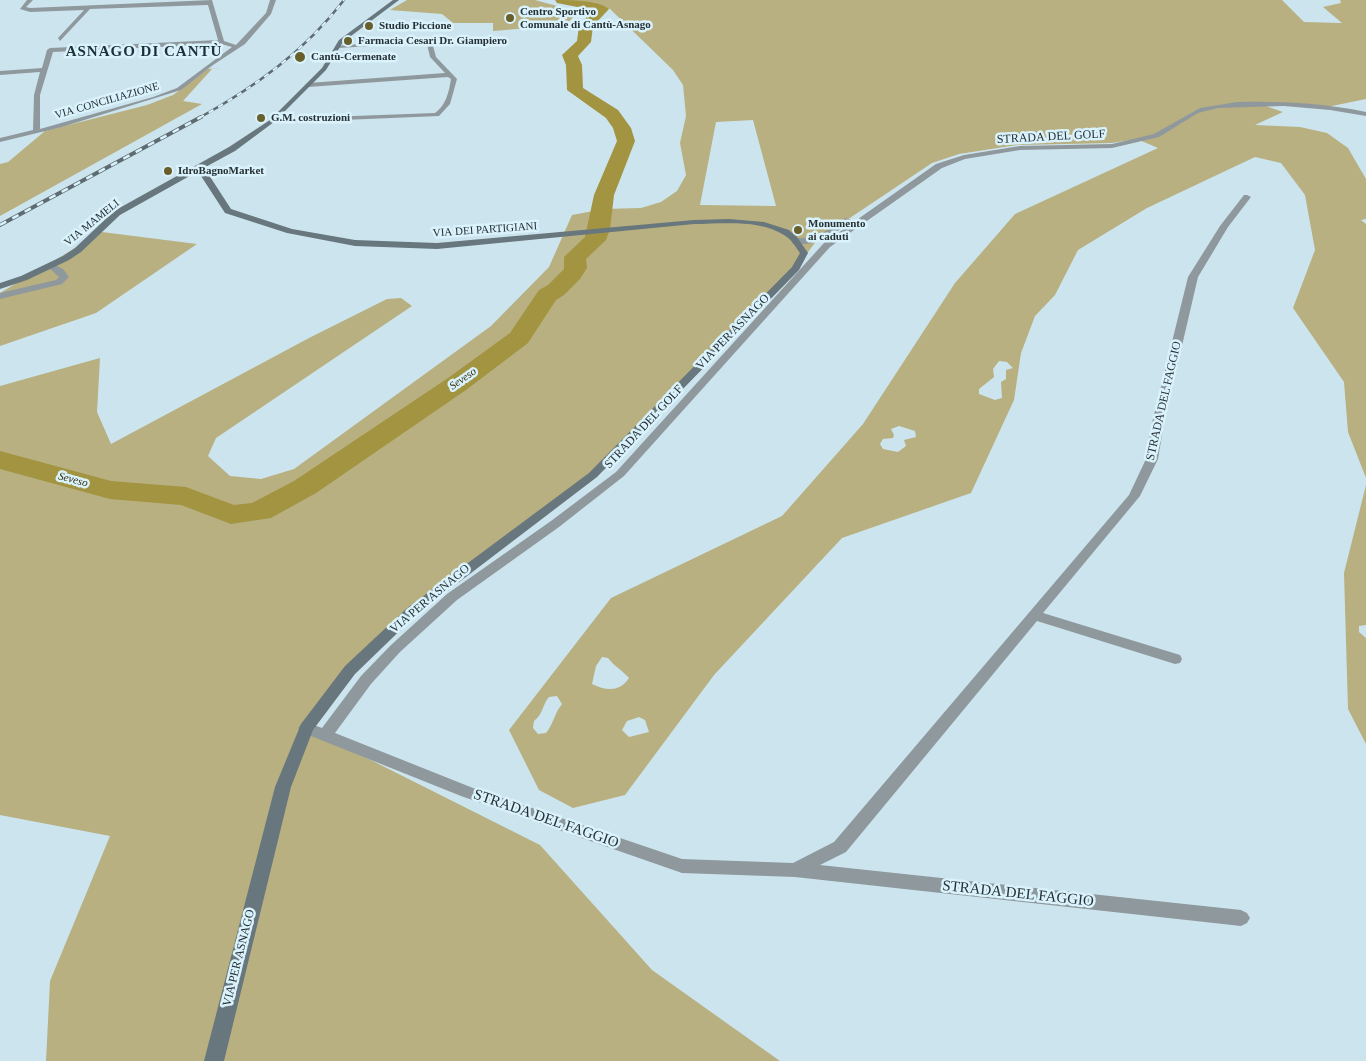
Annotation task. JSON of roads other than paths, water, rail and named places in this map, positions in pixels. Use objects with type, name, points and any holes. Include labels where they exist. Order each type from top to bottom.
[{"type":"street","points":[[30,0],[22,8],[88,8],[209,2],[221,42]]},
{"type":"street","name":"VIA CONCILIAZIONE","points":[[0,140],[36,132],[168,94],[243,43],[269,13],[273,0]]},
{"type":"street","name":"VIA MAMELI","points":[[0,286],[51,266],[78,250],[117,213],[232,149],[272,121],[324,69],[344,38],[396,0]]},
{"type":"street","points":[[60,39],[88,8]]},
{"type":"street","points":[[272,121],[437,115],[441,112],[453,90],[454,79],[434,57],[430,44],[424,40],[338,46]]},
{"type":"street","points":[[36,132],[37,95],[50,50],[221,42],[237,47]]},
{"type":"street","points":[[0,73],[43,70]]},
{"type":"street","points":[[308,85],[450,75]]},
{"type":"street","name":"STRADA DEL GOLF","points":[[797,241],[817,240],[932,163],[959,154],[1017,145],[1112,143],[1159,135],[1176,126],[1186,115],[1205,108],[1228,105],[1260,104],[1326,107],[1329,110],[1366,116]]},
{"type":"street","name":"STRADA DEL GOLF","points":[[326,735],[366,680],[395,649],[452,597],[555,524],[620,474],[827,245],[854,225],[939,166],[964,157],[1020,148],[1112,146],[1137,139]]},
{"type":"street","name":"VIA DEI PARTIGIANI","points":[[194,170],[204,174],[228,211],[290,230],[355,243],[437,246],[694,222],[733,222],[771,228],[786,232],[797,241]]},
{"type":"street","name":"STRADA DEL FAGGIO","points":[[795,870],[840,847],[1036,616],[1134,496],[1152,459],[1158,423],[1193,277],[1224,226],[1247,197]]},
{"type":"street","name":"VIA PER ASNAGO","points":[[214,1061],[283,787],[306,728],[350,670],[411,612],[506,538],[593,475],[796,268],[804,253],[797,241]]},
{"type":"street","points":[[0,296],[59,282],[64,277],[63,274],[51,266]]},
{"type":"street","points":[[1036,616],[1175,659]]},
{"type":"street","name":"STRADA DEL FAGGIO","points":[[306,728],[467,792],[682,866],[795,870],[1241,918]]},
{"type":"waterway","name":"Seveso","points":[[0,460],[110,490],[186,496],[231,515],[260,511],[305,487],[389,428],[457,384],[519,338],[547,295],[556,290],[572,274],[576,268],[575,257],[595,240],[599,229],[604,195],[626,141],[622,128],[612,114],[575,90],[574,65],[570,55],[584,42],[586,26],[602,9],[596,6],[562,0]]},
{"type":"railway","points":[[199,118],[240,94],[296,52],[313,36],[344,0]]},
{"type":"railway","points":[[0,225],[201,117]]},
{"type":"place","name":"Centro Sportivo Comunale di Cantù-Asnago","points":[[510,18]]},
{"type":"place","name":"Studio Piccione","points":[[369,26]]},
{"type":"place","name":"Farmacia Cesari Dr. Giampiero","points":[[348,41]]},
{"type":"place","name":"Cantù-Cermenate","points":[[300,57]]},
{"type":"place","name":"G.M. costruzioni","points":[[261,118]]},
{"type":"place","name":"IdroBagnoMarket","points":[[168,171]]},
{"type":"place","name":"Monumento ai caduti","points":[[798,230]]},
{"type":"district","name":"ASNAGO DI CANTÙ","points":[[144,52]]}]
